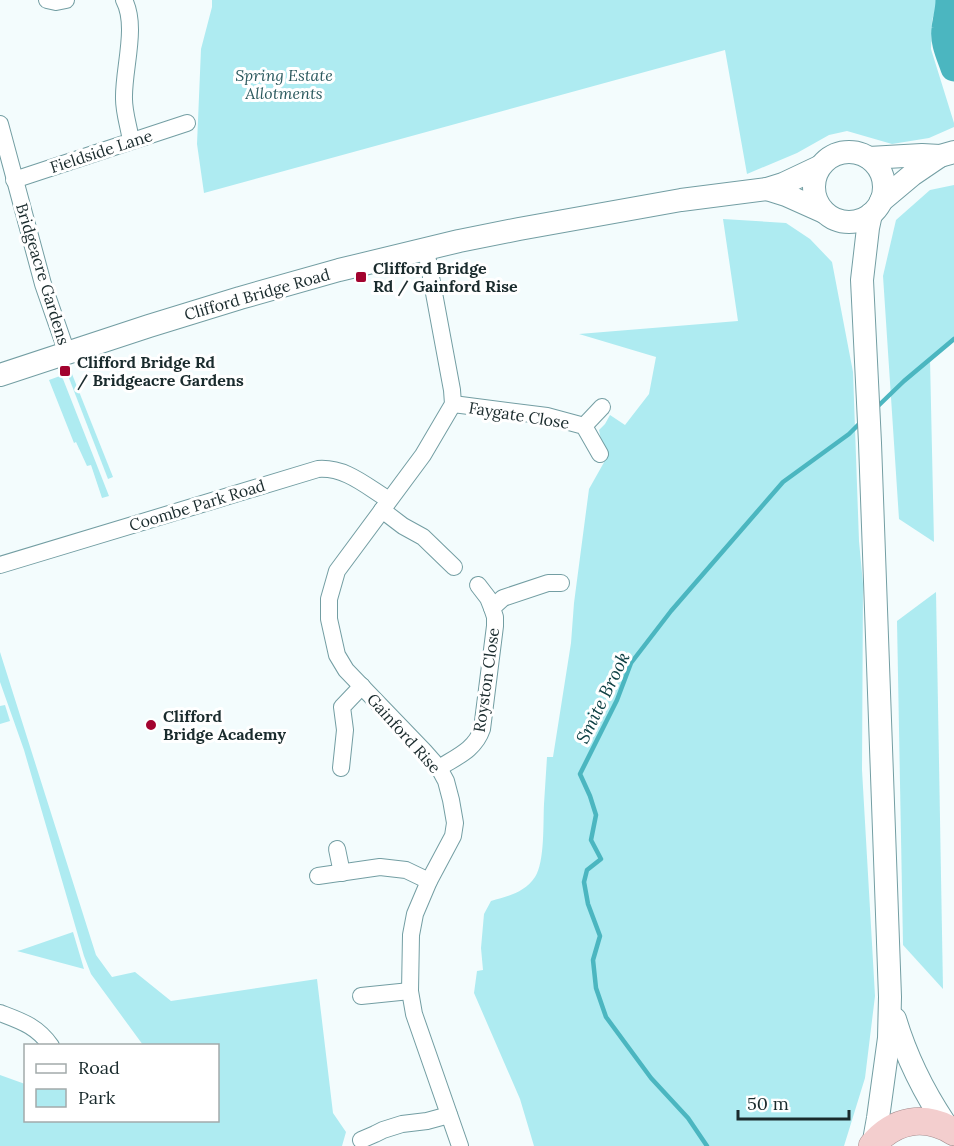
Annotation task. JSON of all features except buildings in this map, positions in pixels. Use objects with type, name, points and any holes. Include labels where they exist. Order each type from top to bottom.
[{"type":"highway","points":[[873,1146],[886,1132],[908,1122],[932,1122],[951,1130]]},
{"type":"main road","points":[[862,280],[849,240],[817,202],[813,189],[819,167],[829,158],[844,152],[856,152],[869,158],[878,167],[883,178],[884,189],[868,228],[862,280],[890,997],[889,1038],[873,1146]]},
{"type":"main road","points":[[869,158],[947,154]]},
{"type":"main road","points":[[829,216],[846,222],[858,222],[912,175],[947,154]]},
{"type":"main road","name":"Clifford Bridge Road","points":[[0,375],[149,326],[339,270],[459,241],[622,210],[767,189],[819,167]]},
{"type":"main road","name":"Clifford Bridge Road","points":[[767,189],[786,195],[829,216]]},
{"type":"main road","points":[[890,997],[903,1046],[911,1065],[932,1103],[951,1130]]},
{"type":"street","points":[[47,0],[56,2],[66,0]]},
{"type":"street","points":[[124,0],[129,25],[129,46],[124,97],[131,141]]},
{"type":"street","name":"Fieldside Lane","points":[[14,180],[187,123]]},
{"type":"street","name":"Bridgeacre Gardens","points":[[0,124],[43,284],[67,353]]},
{"type":"street","points":[[426,250],[453,404]]},
{"type":"street","name":"Faygate Close","points":[[453,404],[547,416],[584,426],[600,454]]},
{"type":"street","name":"Gainford Rise","points":[[453,404],[423,455],[337,571],[328,598],[329,619],[337,655],[346,670],[438,768],[446,781],[451,800],[455,823],[453,836],[429,881],[415,914],[411,935],[410,991],[414,1014],[460,1146]]},
{"type":"street","name":"Faygate Close","points":[[584,426],[602,407]]},
{"type":"street","name":"Coombe Park Road","points":[[0,565],[318,469],[329,468],[350,475],[385,505]]},
{"type":"street","points":[[385,505],[404,526],[423,537],[454,567]]},
{"type":"street","name":"Royston Close","points":[[492,608],[503,598],[548,583],[561,583]]},
{"type":"street","name":"Royston Close","points":[[438,768],[470,749],[482,729],[495,617],[488,598],[478,585]]},
{"type":"street","name":"Gainford Rise","points":[[341,768],[345,730],[342,707],[362,686]]},
{"type":"street","points":[[337,849],[342,873]]},
{"type":"street","points":[[318,876],[380,867],[406,870],[429,881]]},
{"type":"street","points":[[361,996],[410,991]]},
{"type":"street","points":[[0,1013],[28,1024],[44,1035],[50,1044]]},
{"type":"street","points":[[361,1140],[402,1124],[449,1115]]},
{"type":"green space","name":"Spring Estate Allotments","points":[[212,0],[939,0],[932,20],[931,49],[954,127],[929,138],[892,144],[847,131],[829,135],[797,153],[747,174],[725,50],[204,193],[197,144],[201,49]]},
{"type":"green space","points":[[954,185],[954,339],[930,359],[934,542],[899,519],[883,276],[896,220],[930,190]]},
{"type":"green space","points":[[723,219],[786,223],[810,239],[832,262],[853,372],[859,541],[863,584],[862,770],[875,996],[865,1078],[844,1146],[534,1146],[520,1099],[474,993],[477,971],[483,970],[481,948],[484,914],[491,901],[526,887],[538,870],[543,842],[547,757],[553,757],[571,643],[589,489],[607,457],[603,450],[599,430],[610,415],[625,425],[649,394],[656,357],[579,334],[738,321]]},
{"type":"green space","points":[[67,373],[72,374],[113,477],[108,479]]},
{"type":"green space","points":[[60,376],[109,496],[102,498],[91,465],[87,466],[76,442],[74,443],[49,380]]},
{"type":"green space","points":[[936,592],[943,989],[903,945],[897,621]]},
{"type":"green space","points":[[0,652],[96,955],[112,977],[135,972],[171,1001],[317,979],[333,1113],[346,1132],[342,1146],[0,1146],[0,1075],[24,1084],[24,1122],[219,1122],[219,1044],[142,1044],[91,974],[24,750],[0,682]]},
{"type":"green space","points":[[5,705],[10,721],[0,724],[0,706]]},
{"type":"green space","points":[[73,932],[84,969],[17,951],[21,950]]},
{"type":"waterway","points":[[949,0],[945,39],[954,68]]},
{"type":"waterway","name":"Smite Brook","points":[[876,408],[954,339]]},
{"type":"waterway","name":"Smite Brook","points":[[707,1146],[688,1118],[651,1078],[606,1017],[596,988],[593,960],[600,936],[588,904],[584,882],[587,870],[601,859],[591,840],[596,815],[580,774],[617,700],[631,663],[671,611],[783,482],[849,434],[861,422]]},
{"type":"place","name":"Clifford Bridge Rd / Gainford Rise","points":[[361,277]]},
{"type":"place","name":"Clifford Bridge Rd / Bridgeacre Gardens","points":[[65,371]]},
{"type":"place","name":"Clifford Bridge Academy","points":[[151,725]]}]
